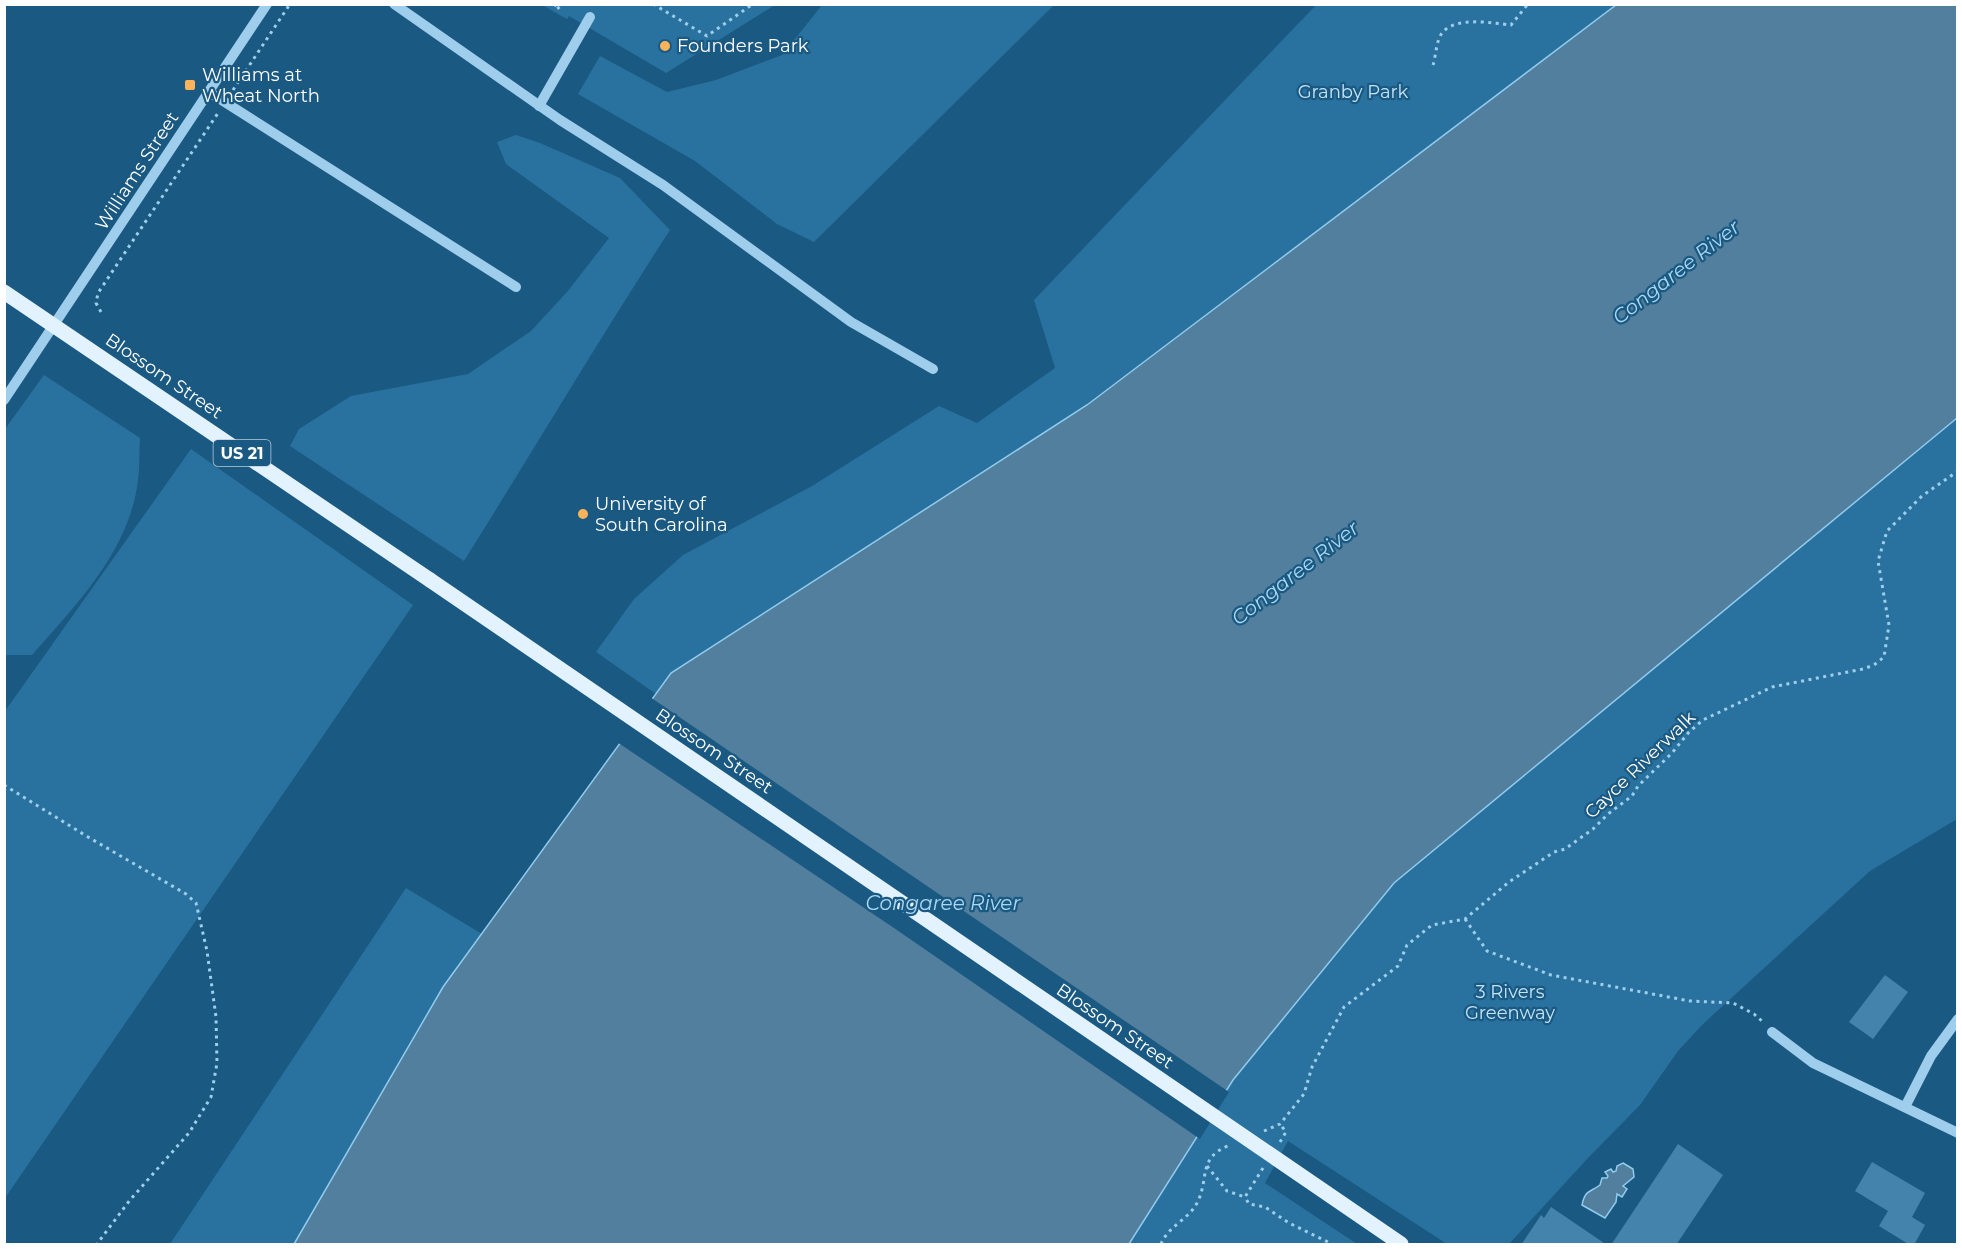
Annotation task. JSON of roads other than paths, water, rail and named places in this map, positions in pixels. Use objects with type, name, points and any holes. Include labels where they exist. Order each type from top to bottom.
[{"type":"main road","name":"Blossom Street","points":[[4,292],[430,580],[1401,1245]]},
{"type":"street","name":"Williams Street","points":[[4,400],[267,4]]},
{"type":"street","points":[[394,4],[539,106],[663,185],[851,322],[933,369]]},
{"type":"street","points":[[539,106],[590,17]]},
{"type":"street","points":[[209,92],[516,287]]},
{"type":"street","points":[[1905,1107],[1931,1056],[1958,1019]]},
{"type":"street","points":[[1772,1032],[1812,1064],[1958,1133]]},
{"type":"water","name":"Congaree River","points":[[1616,5],[1957,5],[1957,418],[1394,883],[1233,1080],[1129,1244],[294,1244],[443,987],[671,673],[1087,405]]},
{"type":"water","points":[[1623,1163],[1633,1169],[1634,1177],[1623,1186],[1627,1189],[1622,1197],[1617,1194],[1616,1202],[1605,1218],[1582,1205],[1586,1194],[1600,1185],[1602,1178],[1607,1178],[1605,1172],[1611,1169],[1613,1172],[1616,1171],[1617,1166]]},
{"type":"place","name":"Founders Park","points":[[665,46]]},
{"type":"place","name":"Williams at Wheat North","points":[[190,85]]},
{"type":"place","name":"University of South Carolina","points":[[583,514]]},
{"type":"park label","name":"Granby Park","points":[[1353,92]]},
{"type":"park label","name":"3 Rivers Greenway","points":[[1510,1002]]}]
